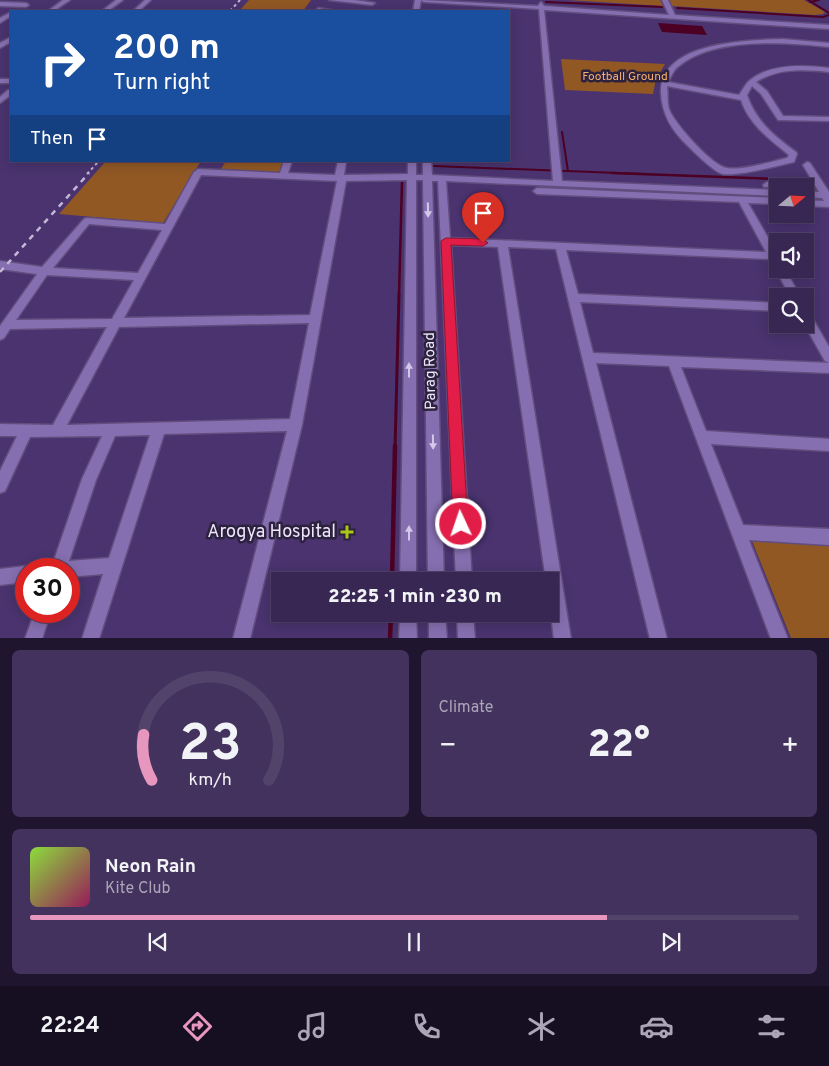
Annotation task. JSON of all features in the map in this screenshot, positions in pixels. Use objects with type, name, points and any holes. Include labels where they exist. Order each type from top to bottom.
[{"type":"street","points":[[52,10],[67,0]]},
{"type":"street","points":[[106,10],[120,0]]},
{"type":"street","points":[[113,10],[126,0]]},
{"type":"street","points":[[137,10],[148,0]]},
{"type":"street","points":[[332,0],[372,2]]},
{"type":"street","points":[[468,0],[829,27]]},
{"type":"street","points":[[666,0],[672,15]]},
{"type":"street","points":[[424,2],[541,6]]},
{"type":"street","points":[[0,4],[26,5],[18,10]]},
{"type":"street","points":[[541,6],[558,180]]},
{"type":"street","points":[[672,15],[829,22]]},
{"type":"street","points":[[829,45],[796,41],[760,41],[702,51],[682,60],[670,71],[662,86],[665,108],[675,126],[693,146],[723,171],[736,171],[791,160],[793,154],[758,125],[747,110],[743,95],[752,82],[767,74],[811,68],[829,70]]},
{"type":"street","points":[[752,82],[764,92],[781,118],[829,119]]},
{"type":"street","points":[[664,83],[744,98]]},
{"type":"street","points":[[0,94],[10,86]]},
{"type":"street","points":[[0,102],[10,93]]},
{"type":"street","points":[[216,173],[222,162]]},
{"type":"street","points":[[283,176],[288,162]]},
{"type":"street","points":[[241,638],[295,425],[342,162]]},
{"type":"street","name":"Parag Road","points":[[408,572],[412,162]]},
{"type":"street","points":[[808,165],[827,195]]},
{"type":"street","points":[[427,170],[442,183],[769,201]]},
{"type":"street","points":[[57,431],[198,172],[340,178],[411,177],[427,170],[558,180],[769,192]]},
{"type":"street","name":"Parag Road","points":[[427,170],[436,572]]},
{"type":"street","points":[[442,183],[558,180],[769,185]]},
{"type":"street","points":[[442,183],[464,572]]},
{"type":"street","points":[[814,190],[827,195]]},
{"type":"street","points":[[814,194],[827,195]]},
{"type":"street","points":[[814,200],[827,195]]},
{"type":"street","points":[[742,200],[769,249]]},
{"type":"street","points":[[4,330],[44,271],[87,221],[168,227]]},
{"type":"street","points":[[446,241],[560,246],[769,260]]},
{"type":"street","points":[[502,244],[563,638]]},
{"type":"street","points":[[560,246],[660,638]]},
{"type":"street","points":[[0,265],[44,271],[141,277]]},
{"type":"street","points":[[573,298],[769,307]]},
{"type":"street","points":[[4,330],[115,324],[315,319]]},
{"type":"street","points":[[814,331],[829,358]]},
{"type":"street","points":[[588,358],[829,368]]},
{"type":"street","points":[[673,362],[780,638]]},
{"type":"street","points":[[0,430],[57,431],[295,425]]},
{"type":"street","points":[[90,638],[158,428]]},
{"type":"street","points":[[63,558],[89,479],[111,430]]},
{"type":"street","points":[[0,486],[26,431]]},
{"type":"street","points":[[702,437],[829,444]]},
{"type":"street","points":[[739,532],[829,538]]},
{"type":"street","points":[[80,568],[114,565]]},
{"type":"street","points":[[0,577],[15,575]]},
{"type":"street","points":[[408,622],[408,638]]},
{"type":"street","points":[[437,622],[438,638]]},
{"type":"street","points":[[466,622],[467,638]]},
{"type":"street","points":[[33,638],[39,623]]},
{"type":"green space","points":[[249,0],[311,0],[304,10],[240,10]]},
{"type":"green space","points":[[567,0],[660,0],[663,6]]},
{"type":"green space","points":[[669,0],[804,0],[825,12],[815,15],[671,6]]},
{"type":"green space","name":"Football Ground","points":[[561,59],[665,64],[656,79],[653,94],[565,90]]},
{"type":"green space","points":[[105,162],[200,162],[163,223],[59,214]]},
{"type":"green space","points":[[225,162],[284,162],[281,172],[221,169]]},
{"type":"green space","points":[[752,541],[829,546],[829,638],[791,638]]},
{"type":"shaded area","points":[[658,23],[702,26],[707,35],[662,32]]},
{"type":"waterway","points":[[811,2],[819,0]]},
{"type":"waterway","points":[[546,2],[662,7]]},
{"type":"waterway","points":[[811,2],[829,13]]},
{"type":"waterway","points":[[677,8],[823,17],[829,15]]},
{"type":"waterway","points":[[562,132],[568,171]]},
{"type":"waterway","points":[[434,166],[645,174]]},
{"type":"waterway","points":[[612,173],[769,179]]},
{"type":"waterway","points":[[399,295],[402,182]]},
{"type":"waterway","points":[[395,448],[399,294]]},
{"type":"waterway","points":[[392,572],[395,446]]},
{"type":"waterway","points":[[390,638],[391,622]]},
{"type":"railway","points":[[231,10],[240,0]]},
{"type":"railway","points":[[87,174],[98,162]]},
{"type":"railway","points":[[0,272],[89,173]]},
{"type":"place","name":"Arogya Hospital","points":[[347,532]]},
{"type":"route","points":[[461,524],[446,241],[483,243]]}]
